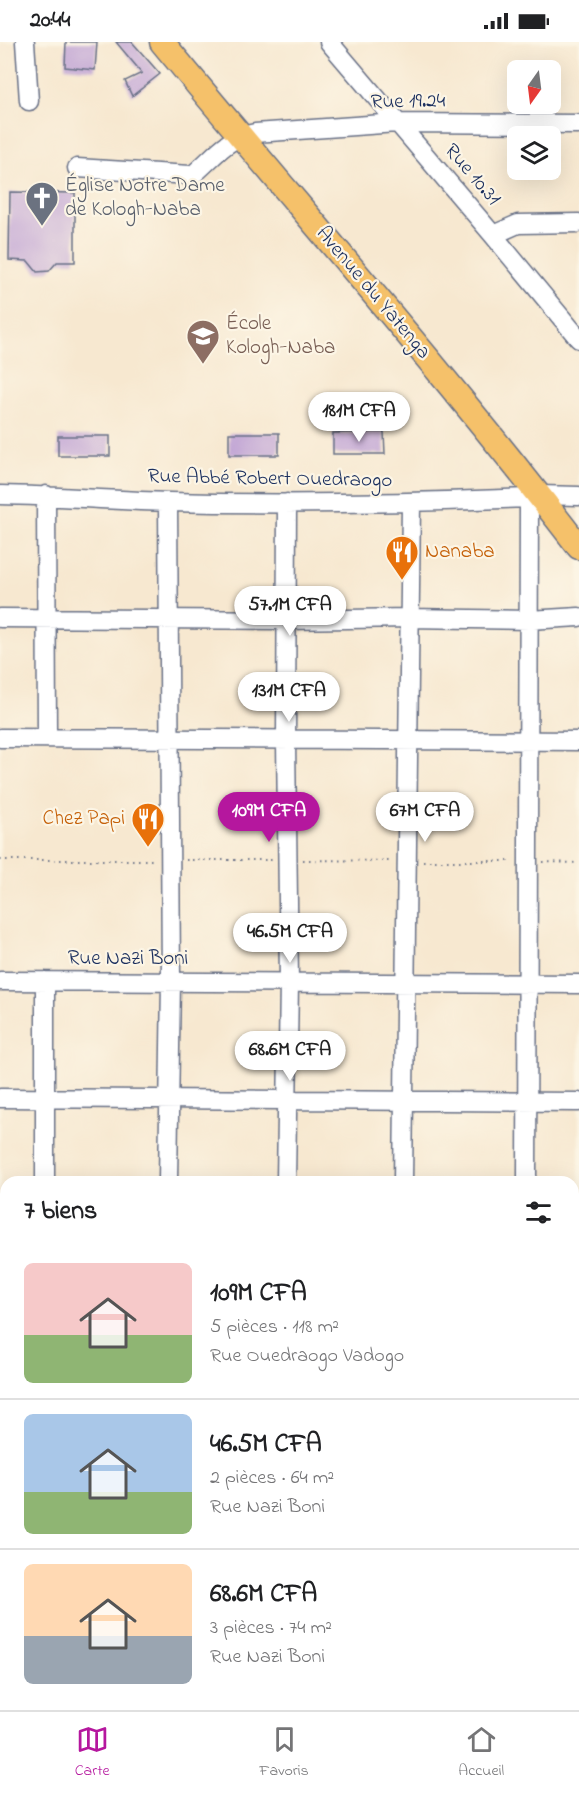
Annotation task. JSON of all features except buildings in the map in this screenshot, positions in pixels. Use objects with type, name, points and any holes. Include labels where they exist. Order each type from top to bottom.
[{"type":"main road","name":"Avenue du Yatenga","points":[[162,42],[247,134]]},
{"type":"main road","name":"Avenue du Yatenga","points":[[179,42],[247,134],[249,144],[278,179],[551,496],[579,524]]},
{"type":"main road","name":"Avenue du Yatenga","points":[[551,496],[579,547]]},
{"type":"street","points":[[25,42],[28,101]]},
{"type":"street","name":"Rue 10.31","points":[[329,42],[579,339]]},
{"type":"street","name":"Rue 19.24","points":[[247,134],[397,123],[579,124]]},
{"type":"street","points":[[77,168],[190,175],[195,173],[224,145],[247,134]]},
{"type":"street","points":[[493,235],[518,224],[579,223]]},
{"type":"street","points":[[558,313],[579,312]]},
{"type":"street","name":"Rue Abbé Robert Ouedraogo","points":[[0,495],[46,495],[168,502],[287,503],[411,503],[551,496]]},
{"type":"street","points":[[46,495],[47,738]]},
{"type":"street","points":[[527,1176],[528,620],[551,496]]},
{"type":"street","points":[[168,502],[171,738],[168,1176]]},
{"type":"street","points":[[286,1176],[289,982],[286,741],[287,503]]},
{"type":"street","points":[[403,1176],[411,503]]},
{"type":"street","points":[[0,618],[528,620],[579,617]]},
{"type":"street","points":[[0,738],[579,741]]},
{"type":"street","name":"Rue Nazi Boni","points":[[0,981],[579,984]]},
{"type":"street","points":[[45,981],[45,1176]]},
{"type":"street","points":[[0,1098],[579,1102]]},
{"type":"place","name":"Église Notre Dame de Kologh-Naba","points":[[42,227]]},
{"type":"place","name":"École Kologh-Naba","points":[[203,365]]},
{"type":"place","name":"Nanaba","points":[[402,581]]},
{"type":"place","name":"Chez Papi","points":[[148,848]]}]
